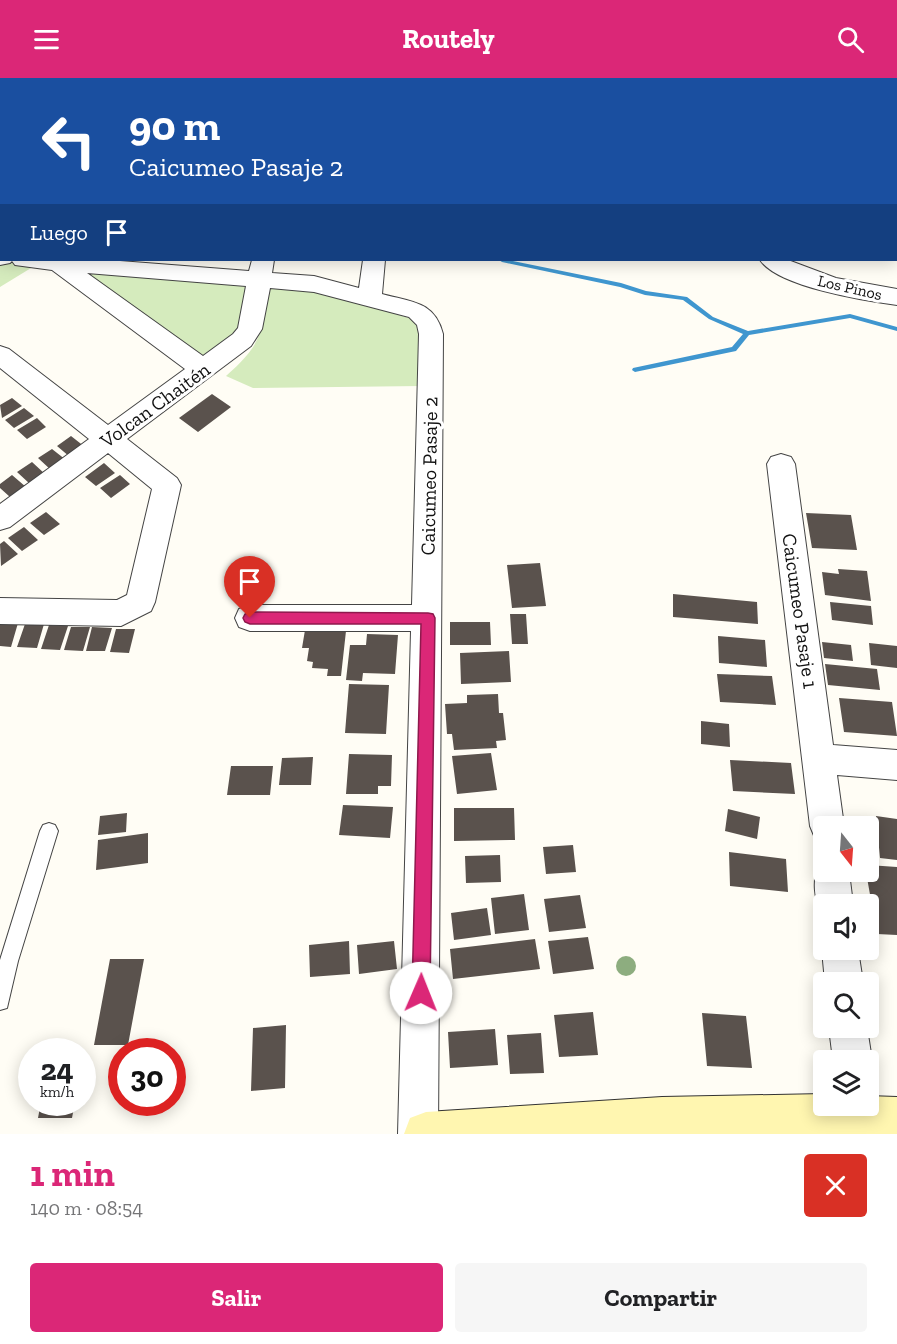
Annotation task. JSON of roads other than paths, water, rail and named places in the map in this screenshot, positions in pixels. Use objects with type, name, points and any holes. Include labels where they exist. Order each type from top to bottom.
[{"type":"street","points":[[35,261],[261,270],[370,299],[374,261]]},
{"type":"street","name":"Los Pinos","points":[[774,261],[803,276],[838,287],[897,297]]},
{"type":"street","points":[[58,263],[204,370]]},
{"type":"street","name":"Volcan Chaitén","points":[[1,516],[233,348],[250,329],[261,270]]},
{"type":"street","name":"Caicumeo Pasaje 2","points":[[370,299],[417,311],[428,322],[430,334],[428,618],[418,1134]]},
{"type":"street","points":[[0,355],[167,485],[140,602],[121,614],[0,611]]},
{"type":"street","name":"Caicumeo Pasaje 1","points":[[781,464],[826,816]]},
{"type":"street","points":[[250,618],[428,618]]},
{"type":"street","points":[[820,759],[897,765]]},
{"type":"street","points":[[426,1134],[667,1117],[813,1115]]},
{"type":"lane","points":[[0,1001],[9,961],[49,831]]},
{"type":"waterway","points":[[507,261],[621,285],[645,293],[685,298],[711,318],[747,333]]},
{"type":"waterway","points":[[747,333],[850,316],[897,329]]},
{"type":"waterway","points":[[635,370],[734,349],[747,333]]}]
